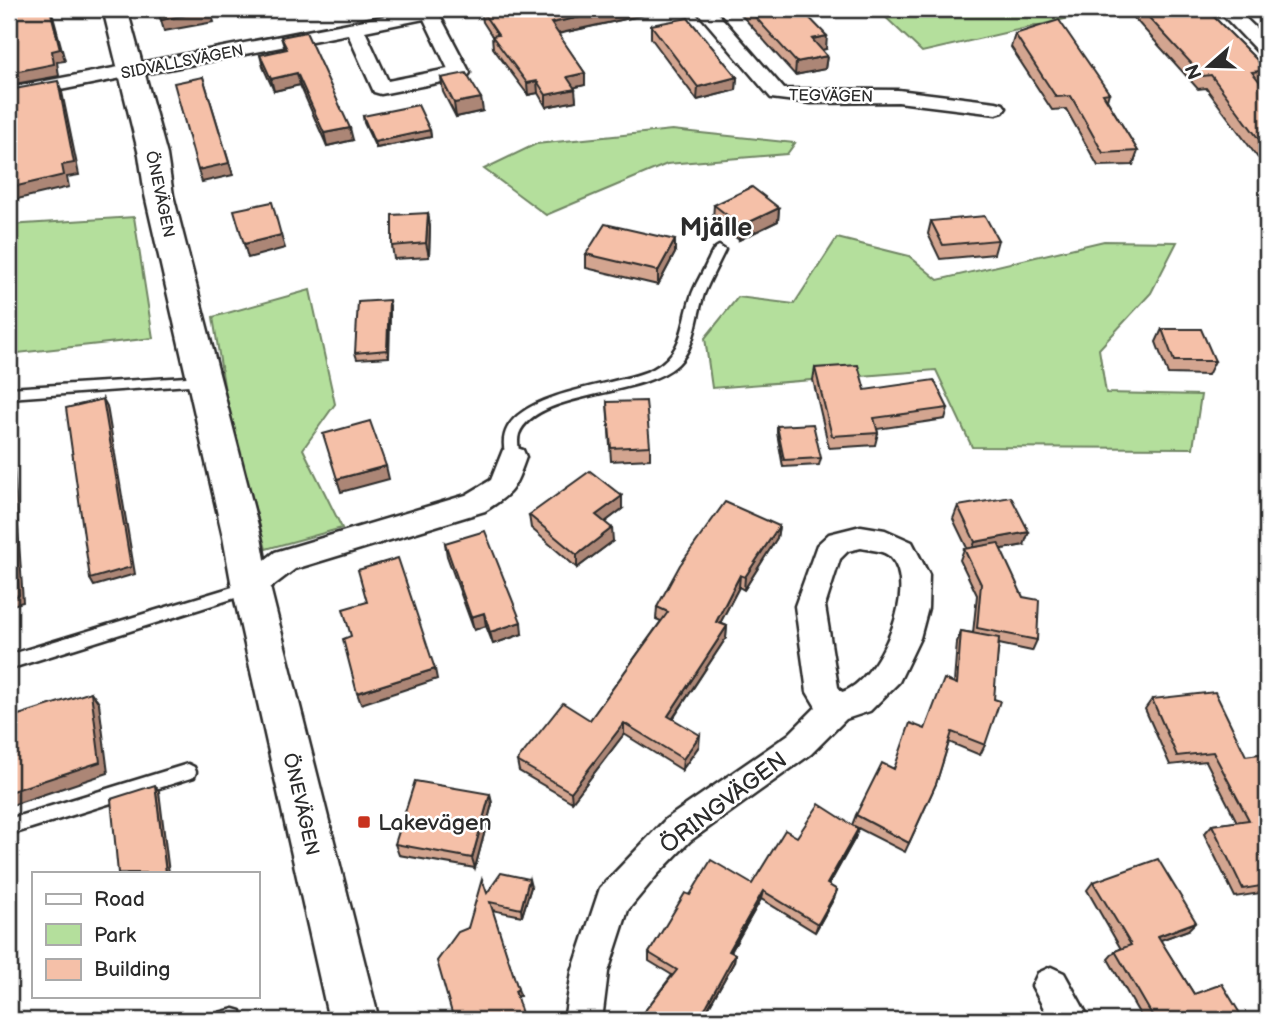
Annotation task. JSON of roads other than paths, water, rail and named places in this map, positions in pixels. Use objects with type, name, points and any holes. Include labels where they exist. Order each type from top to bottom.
[{"type":"street","name":"ÖNEVÄGEN","points":[[115,9],[128,71],[153,155],[159,195],[242,537],[251,587],[354,1020]]},
{"type":"street","name":"TEGVÄGEN","points":[[704,9],[778,94],[811,97],[898,96],[996,108]]},
{"type":"street","points":[[1226,9],[1267,50]]},
{"type":"street","name":"SIDVALLSVÄGEN","points":[[9,94],[354,27],[439,11],[460,73],[381,88],[354,27]]},
{"type":"street","points":[[251,587],[285,560],[475,503],[502,486],[513,457]]},
{"type":"street","name":"ÖRINGVÄGEN","points":[[583,1020],[590,972],[613,900],[645,863],[678,830],[800,744],[836,708],[859,701],[888,673],[905,638],[913,608],[914,575],[902,550],[885,541],[861,537],[839,542],[827,553],[810,606],[823,692],[836,708]]},
{"type":"street","points":[[1051,986],[1071,1020]]},
{"type":"lane","points":[[513,457],[511,439],[515,428],[530,414],[552,401],[659,373],[675,361],[682,350],[697,296],[719,250]]},
{"type":"lane","points":[[9,393],[203,380]]},
{"type":"lane","points":[[9,662],[251,587]]},
{"type":"lane","points":[[9,827],[188,772]]},
{"type":"place","name":"Lakevägen","points":[[364,822]]},
{"type":"district","name":"Mjälle","points":[[716,227]]}]
